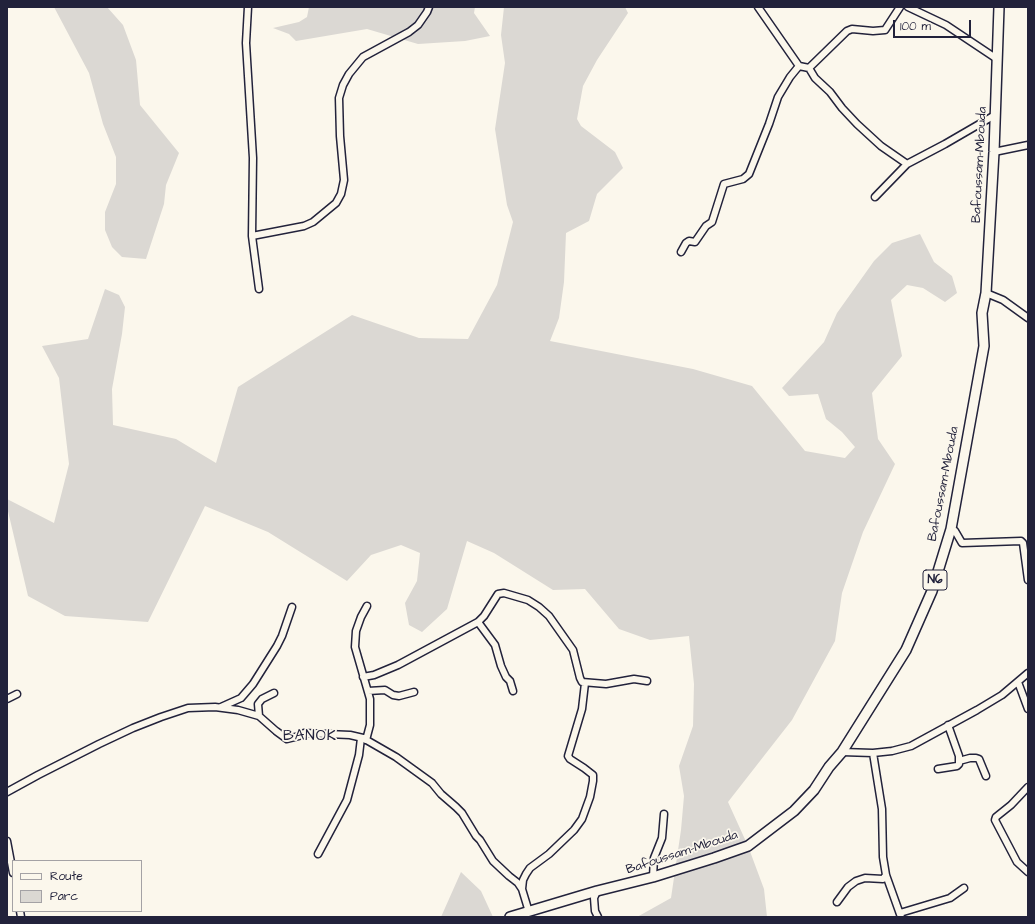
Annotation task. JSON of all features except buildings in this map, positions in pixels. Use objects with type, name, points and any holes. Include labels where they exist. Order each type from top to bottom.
[{"type":"highway","name":"Bafoussam-Mbouda","points":[[510,917],[598,891],[654,878],[748,846],[794,811],[814,790],[842,752],[906,650],[932,591],[951,529],[984,346],[982,313],[986,293],[994,152],[999,7]]},
{"type":"street","points":[[248,7],[246,43],[253,158],[252,236],[259,289]]},
{"type":"street","points":[[252,236],[304,226],[313,222],[336,203],[341,194],[344,180],[340,136],[339,98],[343,85],[349,74],[363,57],[410,32],[418,25],[429,7]]},
{"type":"street","points":[[758,7],[799,66],[809,68],[815,78],[830,92],[857,124],[881,146],[907,164]]},
{"type":"street","points":[[809,68],[848,31],[852,29],[873,31],[885,30],[900,7]]},
{"type":"street","points":[[908,7],[946,25],[997,59]]},
{"type":"street","points":[[680,252],[689,241],[695,242],[706,226],[712,222],[724,184],[743,179],[749,174],[778,97],[790,77],[799,66]]},
{"type":"street","points":[[875,197],[907,164],[995,115]]},
{"type":"street","points":[[994,152],[1028,145]]},
{"type":"street","points":[[986,293],[1003,300],[1028,318]]},
{"type":"street","points":[[951,529],[955,531],[962,543],[1020,541],[1023,543],[1028,580]]},
{"type":"street","points":[[363,677],[374,675],[391,668],[478,622],[484,616],[498,594],[501,593],[512,594],[528,600],[555,622],[572,650],[582,682],[606,684],[634,679],[647,681]]},
{"type":"street","points":[[318,854],[347,800],[363,738],[370,725],[368,691],[355,647],[356,631],[367,606]]},
{"type":"street","points":[[218,708],[241,698],[253,684],[277,646],[292,607]]},
{"type":"street","points":[[478,622],[495,645],[501,666],[506,677],[510,681],[513,691]]},
{"type":"street","points":[[842,752],[873,753],[892,751],[911,746],[996,699],[1028,673]]},
{"type":"street","points":[[1018,682],[1028,709]]},
{"type":"street","points":[[522,889],[523,880],[530,868],[549,854],[574,830],[582,819],[588,805],[592,789],[593,775],[568,756],[582,709],[585,683]]},
{"type":"street","points":[[368,691],[385,690],[392,695],[399,696],[414,692]]},
{"type":"street","points":[[259,716],[258,704],[262,699],[274,693]]},
{"type":"street","points":[[7,699],[17,694]]},
{"type":"street","points":[[7,792],[99,744],[149,721],[188,708],[238,710],[259,716],[276,732],[287,739],[304,733],[343,734],[363,738],[396,757],[432,783],[441,794],[462,813],[476,836],[483,843],[493,861],[518,883],[522,889],[529,912]]},
{"type":"street","points":[[938,769],[956,766],[959,764],[959,756],[948,725]]},
{"type":"street","points":[[873,753],[882,809],[883,856],[886,875],[900,915],[950,898],[964,888]]},
{"type":"street","points":[[959,760],[970,758],[979,759],[986,776]]},
{"type":"street","points":[[1028,787],[994,820],[1017,862],[1028,872]]},
{"type":"street","points":[[654,878],[654,858],[662,838],[664,814]]},
{"type":"street","points":[[7,841],[12,868]]},
{"type":"street","points":[[837,902],[848,887],[856,881],[865,878],[883,878],[886,875]]},
{"type":"street","points":[[598,891],[594,898],[595,912],[598,917]]},
{"type":"green space","points":[[54,7],[107,7],[123,25],[136,60],[140,105],[179,153],[166,185],[164,204],[146,259],[122,257],[112,247],[105,230],[105,212],[116,184],[116,157],[103,124],[89,73]]},
{"type":"green space","points":[[309,7],[475,7],[474,13],[490,36],[465,41],[418,44],[367,29],[296,41],[289,34],[273,28],[299,22],[307,17]]},
{"type":"green space","points":[[504,7],[625,7],[628,13],[597,60],[583,86],[577,119],[581,126],[615,152],[623,168],[597,194],[589,221],[566,233],[564,282],[559,318],[550,341],[693,369],[752,386],[805,451],[845,458],[855,447],[842,432],[826,419],[818,394],[789,396],[782,388],[824,342],[837,313],[874,261],[892,243],[920,234],[934,262],[952,276],[957,293],[945,302],[923,288],[907,285],[891,300],[902,356],[872,393],[878,439],[895,464],[863,532],[842,593],[835,641],[792,720],[728,802],[748,846],[764,889],[767,917],[637,917],[671,898],[681,830],[684,796],[679,766],[693,726],[694,684],[689,636],[650,640],[619,629],[585,589],[553,590],[494,553],[467,541],[447,609],[422,632],[409,625],[405,603],[417,581],[420,553],[401,545],[371,555],[347,581],[268,532],[205,506],[148,622],[65,616],[28,596],[7,507],[7,499],[54,523],[69,464],[59,378],[42,346],[88,339],[105,289],[119,295],[125,307],[122,334],[112,389],[113,425],[176,439],[216,463],[238,387],[352,315],[419,338],[468,339],[497,285],[513,222],[507,205],[495,129],[505,63],[501,35]]},
{"type":"green space","points":[[461,872],[481,891],[493,917],[441,917]]},
{"type":"district","name":"BANOK","points":[[310,737]]}]
